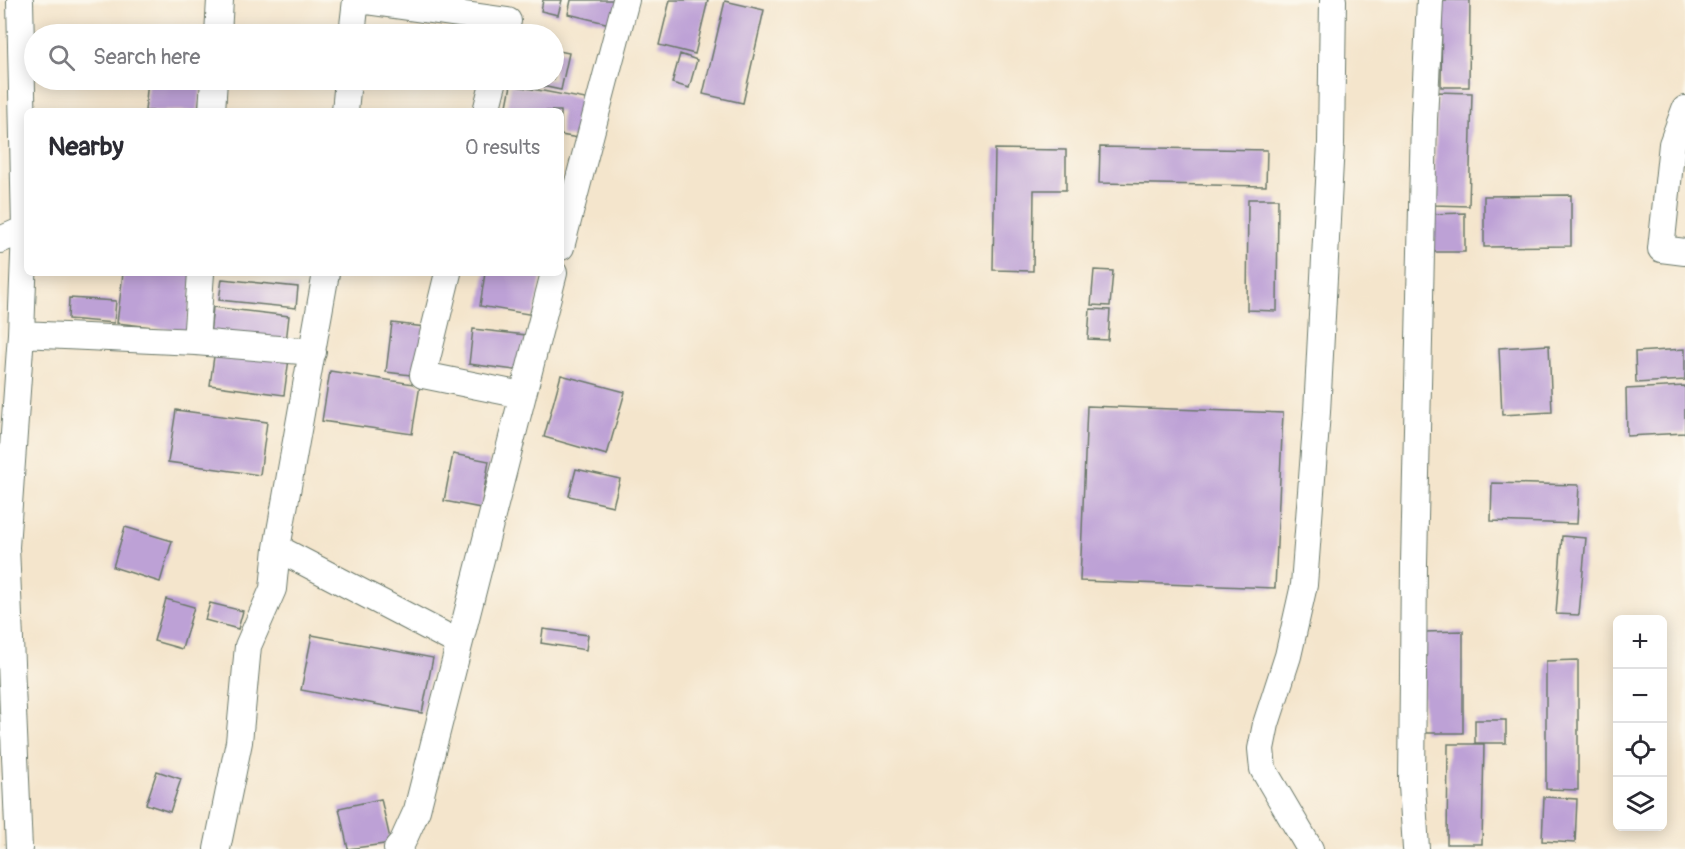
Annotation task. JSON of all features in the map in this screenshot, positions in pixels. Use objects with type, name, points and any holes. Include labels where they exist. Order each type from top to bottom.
[{"type":"street","points":[[20,0],[24,183]]},
{"type":"street","points":[[219,24],[220,0]]},
{"type":"street","points":[[353,24],[357,0],[508,19]]},
{"type":"street","points":[[564,236],[626,0]]},
{"type":"street","points":[[1310,849],[1263,769],[1261,749],[1266,724],[1288,656],[1304,585],[1325,260],[1334,0]]},
{"type":"street","points":[[1416,849],[1412,784],[1414,563],[1424,119],[1430,0]]},
{"type":"street","points":[[212,108],[213,90]]},
{"type":"street","points":[[345,108],[347,90]]},
{"type":"street","points":[[487,108],[491,90]]},
{"type":"street","points":[[1685,110],[1672,144],[1661,249],[1685,252]]},
{"type":"street","points":[[0,240],[24,229]]},
{"type":"street","points":[[19,849],[6,547],[21,334],[24,255]]},
{"type":"street","points":[[196,342],[201,276]]},
{"type":"street","points":[[217,849],[239,742],[248,646],[273,589],[277,548],[326,276]]},
{"type":"street","points":[[447,276],[423,375],[522,395]]},
{"type":"street","points":[[397,849],[417,810],[553,276]]},
{"type":"street","points":[[21,334],[196,342],[313,352]]},
{"type":"street","points":[[277,548],[459,643]]},
{"type":"building","points":[[543,0],[562,0],[558,15],[541,11]]},
{"type":"building","points":[[571,0],[620,0],[614,25],[568,14]]},
{"type":"building","points":[[670,0],[708,0],[695,54],[659,45]]},
{"type":"building","points":[[1442,0],[1470,0],[1469,87],[1441,87]]},
{"type":"building","points":[[725,1],[764,10],[743,103],[703,94]]},
{"type":"building","points":[[564,52],[569,53],[564,76]]},
{"type":"building","points":[[680,54],[697,60],[689,88],[672,83]]},
{"type":"building","points":[[147,90],[201,90],[198,108],[145,108]]},
{"type":"building","points":[[510,90],[538,90],[591,100],[584,139],[564,136],[564,108],[507,108]]},
{"type":"building","points":[[1437,92],[1472,93],[1469,206],[1434,205]]},
{"type":"building","points":[[1100,147],[1267,150],[1266,186],[1099,183]]},
{"type":"building","points":[[995,149],[1066,150],[1066,190],[1034,190],[1033,271],[993,270]]},
{"type":"building","points":[[1571,195],[1571,246],[1484,247],[1484,196]]},
{"type":"building","points":[[1248,199],[1278,199],[1277,311],[1247,310]]},
{"type":"building","points":[[1465,213],[1465,252],[1431,252],[1431,214]]},
{"type":"building","points":[[1094,270],[1113,271],[1110,306],[1091,305]]},
{"type":"building","points":[[123,276],[193,276],[187,331],[117,323]]},
{"type":"building","points":[[485,276],[541,276],[534,315],[480,306]]},
{"type":"building","points":[[222,279],[298,287],[296,308],[219,300]]},
{"type":"building","points":[[69,298],[116,301],[114,323],[68,319]]},
{"type":"building","points":[[213,307],[289,316],[286,342],[210,334]]},
{"type":"building","points":[[1090,309],[1110,310],[1108,340],[1088,339]]},
{"type":"building","points":[[392,323],[425,327],[419,376],[386,372]]},
{"type":"building","points":[[473,329],[526,335],[522,371],[469,364]]},
{"type":"building","points":[[1549,345],[1552,412],[1502,415],[1499,348]]},
{"type":"building","points":[[215,349],[289,359],[284,395],[210,385]]},
{"type":"building","points":[[1685,349],[1685,380],[1636,383],[1635,352]]},
{"type":"building","points":[[330,371],[420,385],[412,434],[322,421]]},
{"type":"building","points":[[561,375],[625,392],[607,455],[544,437]]},
{"type":"building","points":[[1685,386],[1685,433],[1627,436],[1626,389]]},
{"type":"building","points":[[1087,406],[1283,413],[1275,588],[1080,581]]},
{"type":"building","points":[[176,410],[267,422],[260,475],[168,462]]},
{"type":"building","points":[[453,454],[489,461],[481,508],[444,501]]},
{"type":"building","points":[[576,469],[620,479],[613,506],[569,496]]},
{"type":"building","points":[[1492,483],[1579,485],[1577,524],[1491,521]]},
{"type":"building","points":[[125,527],[172,541],[160,582],[113,567]]},
{"type":"building","points":[[1562,536],[1586,538],[1579,615],[1556,614]]},
{"type":"building","points":[[166,599],[194,607],[182,649],[154,641]]},
{"type":"building","points":[[210,603],[243,611],[238,629],[205,620]]},
{"type":"building","points":[[543,629],[588,635],[586,650],[541,643]]},
{"type":"building","points":[[1463,631],[1463,733],[1423,733],[1423,632]]},
{"type":"building","points":[[312,635],[433,658],[422,713],[301,690]]},
{"type":"building","points":[[1578,660],[1578,790],[1546,789],[1546,661]]},
{"type":"building","points":[[1475,720],[1506,720],[1506,743],[1475,743]]},
{"type":"building","points":[[1448,744],[1484,744],[1482,844],[1447,844]]},
{"type":"building","points":[[157,771],[181,779],[170,812],[146,804]]},
{"type":"building","points":[[1544,797],[1577,799],[1575,843],[1542,841]]},
{"type":"building","points":[[381,799],[391,843],[348,849],[339,808]]}]
